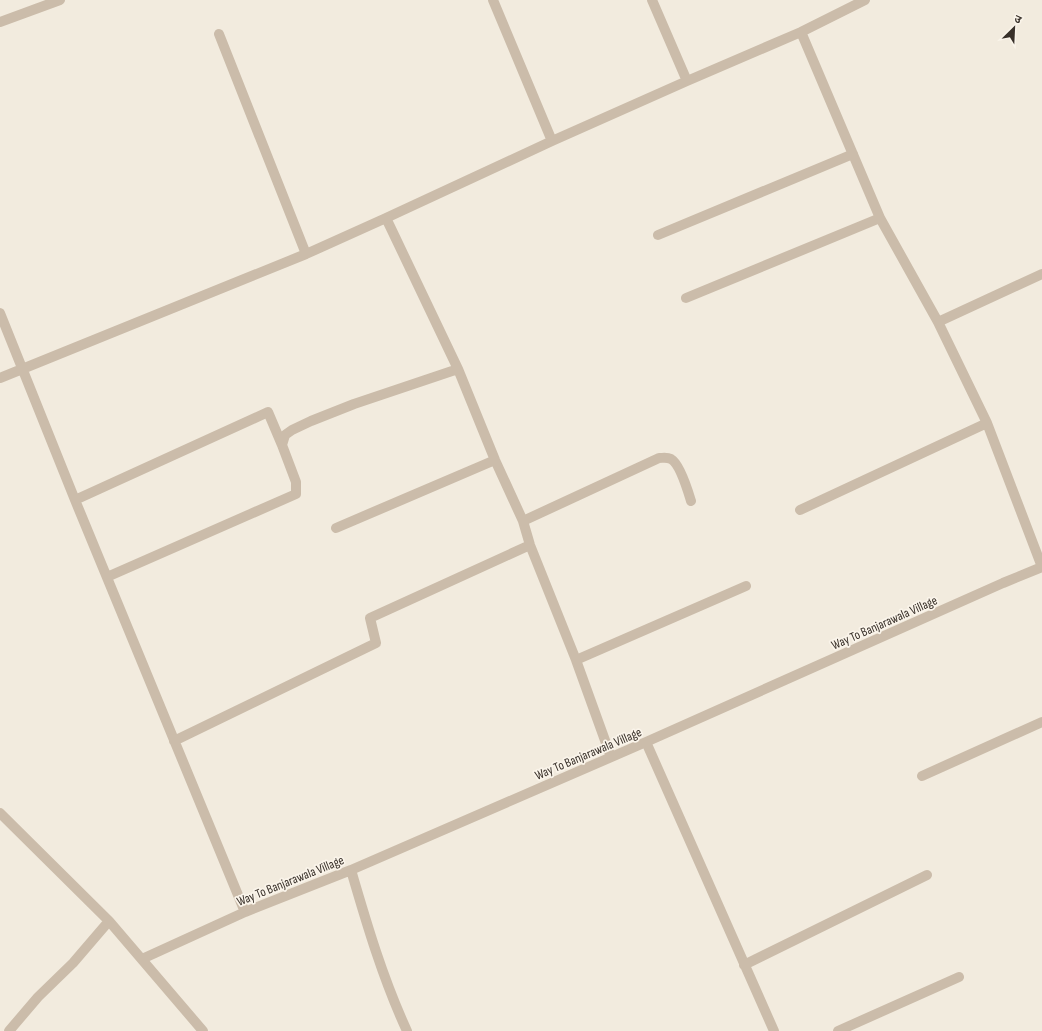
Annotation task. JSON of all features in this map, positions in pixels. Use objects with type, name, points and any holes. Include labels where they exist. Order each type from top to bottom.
[{"type":"street","points":[[0,22],[60,0]]},
{"type":"street","points":[[493,0],[552,141]]},
{"type":"street","points":[[652,0],[688,81]]},
{"type":"street","points":[[0,378],[306,254],[552,141],[800,32],[864,0]]},
{"type":"street","points":[[800,32],[880,218],[938,322],[987,423],[1042,567]]},
{"type":"street","points":[[219,34],[306,254]]},
{"type":"street","points":[[658,234],[853,154]]},
{"type":"street","points":[[386,218],[458,369],[523,521],[530,545],[576,660],[611,757]]},
{"type":"street","points":[[686,298],[880,218]]},
{"type":"street","points":[[938,322],[1042,274]]},
{"type":"street","points":[[0,313],[75,500],[245,912]]},
{"type":"street","points":[[282,445],[285,436],[292,430],[311,421],[354,404],[458,369]]},
{"type":"street","points":[[75,500],[268,412],[282,445],[296,482],[296,494],[107,577]]},
{"type":"street","points":[[800,510],[987,423]]},
{"type":"street","points":[[523,521],[659,458],[671,459],[677,464],[691,501]]},
{"type":"street","points":[[336,528],[496,460]]},
{"type":"street","points":[[174,741],[376,643],[370,618],[530,545]]},
{"type":"street","name":"Way To Banjarawala Village","points":[[142,959],[245,912],[351,870],[646,742],[996,586],[1042,567]]},
{"type":"street","points":[[576,660],[746,586]]},
{"type":"street","points":[[922,776],[1042,722]]},
{"type":"street","points":[[646,742],[774,1031]]},
{"type":"street","points":[[0,814],[109,921],[203,1031]]},
{"type":"street","points":[[351,870],[378,958],[396,1007],[407,1031]]},
{"type":"street","points":[[744,965],[927,875]]},
{"type":"street","points":[[9,1031],[38,997],[73,963],[109,921]]},
{"type":"street","points":[[838,1031],[959,977]]}]
